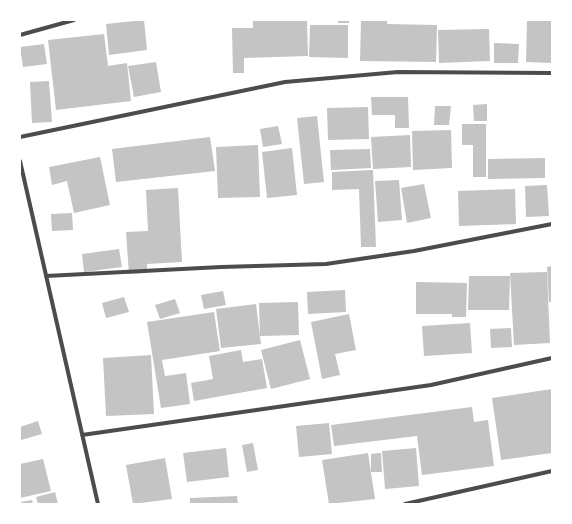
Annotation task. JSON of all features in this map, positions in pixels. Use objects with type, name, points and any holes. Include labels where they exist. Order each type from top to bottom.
[{"type":"street","points":[[20,35],[74,20]]},
{"type":"street","points":[[20,137],[285,82],[398,72],[552,73]]},
{"type":"street","points":[[20,161],[98,504]]},
{"type":"street","points":[[46,276],[221,267],[326,264],[414,252],[552,224]]},
{"type":"street","points":[[82,435],[431,385],[552,358]]},
{"type":"street","points":[[405,504],[552,471]]},
{"type":"building","points":[[144,20],[147,50],[109,55],[106,24]]},
{"type":"building","points":[[253,20],[307,20],[308,56],[244,58],[244,73],[233,73],[232,28],[253,28]]},
{"type":"building","points":[[338,20],[349,20],[349,23],[338,23]]},
{"type":"building","points":[[361,20],[387,20],[387,24],[437,25],[436,62],[360,61]]},
{"type":"building","points":[[527,20],[552,20],[552,63],[526,62]]},
{"type":"building","points":[[310,25],[348,25],[348,58],[309,57]]},
{"type":"building","points":[[489,29],[490,61],[439,63],[438,30]]},
{"type":"building","points":[[104,34],[108,66],[127,63],[131,101],[56,110],[48,40]]},
{"type":"building","points":[[494,43],[519,44],[518,63],[494,63]]},
{"type":"building","points":[[44,44],[47,64],[23,67],[20,47]]},
{"type":"building","points":[[156,62],[161,92],[134,97],[128,66]]},
{"type":"building","points":[[49,81],[52,122],[32,123],[30,82]]},
{"type":"building","points":[[371,97],[408,97],[409,128],[395,128],[395,115],[372,115]]},
{"type":"building","points":[[487,104],[487,121],[474,121],[473,105]]},
{"type":"building","points":[[435,106],[451,106],[449,125],[434,125]]},
{"type":"building","points":[[368,107],[369,139],[328,140],[327,108]]},
{"type":"building","points":[[317,116],[324,182],[304,184],[297,118]]},
{"type":"building","points":[[462,124],[486,124],[486,177],[473,177],[473,145],[462,145]]},
{"type":"building","points":[[278,126],[282,144],[263,147],[260,129]]},
{"type":"building","points":[[451,130],[452,168],[413,170],[412,131]]},
{"type":"building","points":[[410,135],[411,167],[373,169],[371,137]]},
{"type":"building","points":[[210,137],[215,171],[116,182],[112,149]]},
{"type":"building","points":[[258,145],[260,197],[218,198],[216,147]]},
{"type":"building","points":[[292,148],[297,195],[267,198],[262,152]]},
{"type":"building","points":[[370,149],[371,168],[331,170],[330,150]]},
{"type":"building","points":[[100,157],[110,205],[74,213],[67,181],[52,185],[49,167]]},
{"type":"building","points":[[545,158],[545,178],[488,179],[488,159]]},
{"type":"building","points":[[373,170],[376,247],[361,247],[359,189],[332,190],[332,172]]},
{"type":"building","points":[[399,180],[402,220],[378,222],[375,181]]},
{"type":"building","points":[[424,184],[431,218],[407,223],[401,188]]},
{"type":"building","points":[[547,185],[549,216],[526,217],[525,186]]},
{"type":"building","points":[[178,188],[182,262],[147,264],[147,273],[129,274],[126,232],[148,231],[146,190]]},
{"type":"building","points":[[515,189],[516,224],[459,226],[458,191]]},
{"type":"building","points":[[72,213],[73,230],[52,231],[51,214]]},
{"type":"building","points":[[119,249],[122,267],[84,272],[82,254]]},
{"type":"building","points":[[552,266],[552,302],[549,302],[547,267]]},
{"type":"building","points":[[547,272],[550,343],[514,345],[510,273]]},
{"type":"building","points":[[469,276],[510,276],[509,310],[468,310]]},
{"type":"building","points":[[416,282],[467,283],[466,317],[452,317],[452,314],[416,314]]},
{"type":"building","points":[[345,290],[346,312],[308,314],[307,292]]},
{"type":"building","points":[[223,291],[226,305],[204,309],[201,295]]},
{"type":"building","points":[[124,297],[129,312],[106,318],[102,303]]},
{"type":"building","points":[[175,299],[180,313],[160,319],[155,305]]},
{"type":"building","points":[[298,302],[299,335],[260,336],[259,303]]},
{"type":"building","points":[[256,304],[261,344],[221,348],[216,309]]},
{"type":"building","points":[[214,312],[220,351],[162,360],[165,376],[186,373],[190,404],[161,408],[147,322]]},
{"type":"building","points":[[349,314],[356,350],[335,354],[340,375],[322,379],[311,322]]},
{"type":"building","points":[[470,323],[472,353],[424,356],[422,326]]},
{"type":"building","points":[[511,328],[512,347],[491,348],[490,329]]},
{"type":"building","points":[[300,340],[310,379],[271,389],[261,350]]},
{"type":"building","points":[[241,350],[243,362],[262,359],[267,388],[194,401],[191,383],[213,379],[209,356]]},
{"type":"building","points":[[151,355],[154,414],[106,416],[103,358]]},
{"type":"building","points":[[552,389],[552,453],[501,460],[492,398]]},
{"type":"building","points":[[472,407],[474,422],[488,420],[494,466],[422,475],[417,436],[334,446],[331,425]]},
{"type":"building","points":[[38,421],[42,434],[21,440],[20,427]]},
{"type":"building","points":[[329,423],[332,454],[299,457],[296,426]]},
{"type":"building","points":[[253,443],[258,470],[247,472],[242,445]]},
{"type":"building","points":[[226,448],[229,477],[187,482],[183,453]]},
{"type":"building","points":[[416,448],[419,486],[385,489],[382,451]]},
{"type":"building","points":[[368,453],[375,499],[329,504],[322,460]]},
{"type":"building","points":[[381,453],[382,472],[371,472],[371,454]]},
{"type":"building","points":[[165,458],[172,499],[133,504],[126,465]]},
{"type":"building","points":[[43,459],[51,491],[20,498],[20,464]]},
{"type":"building","points":[[55,492],[58,504],[38,504],[36,497]]},
{"type":"building","points":[[237,496],[238,504],[190,504],[190,498]]},
{"type":"building","points":[[32,500],[33,504],[20,504],[20,502]]}]
